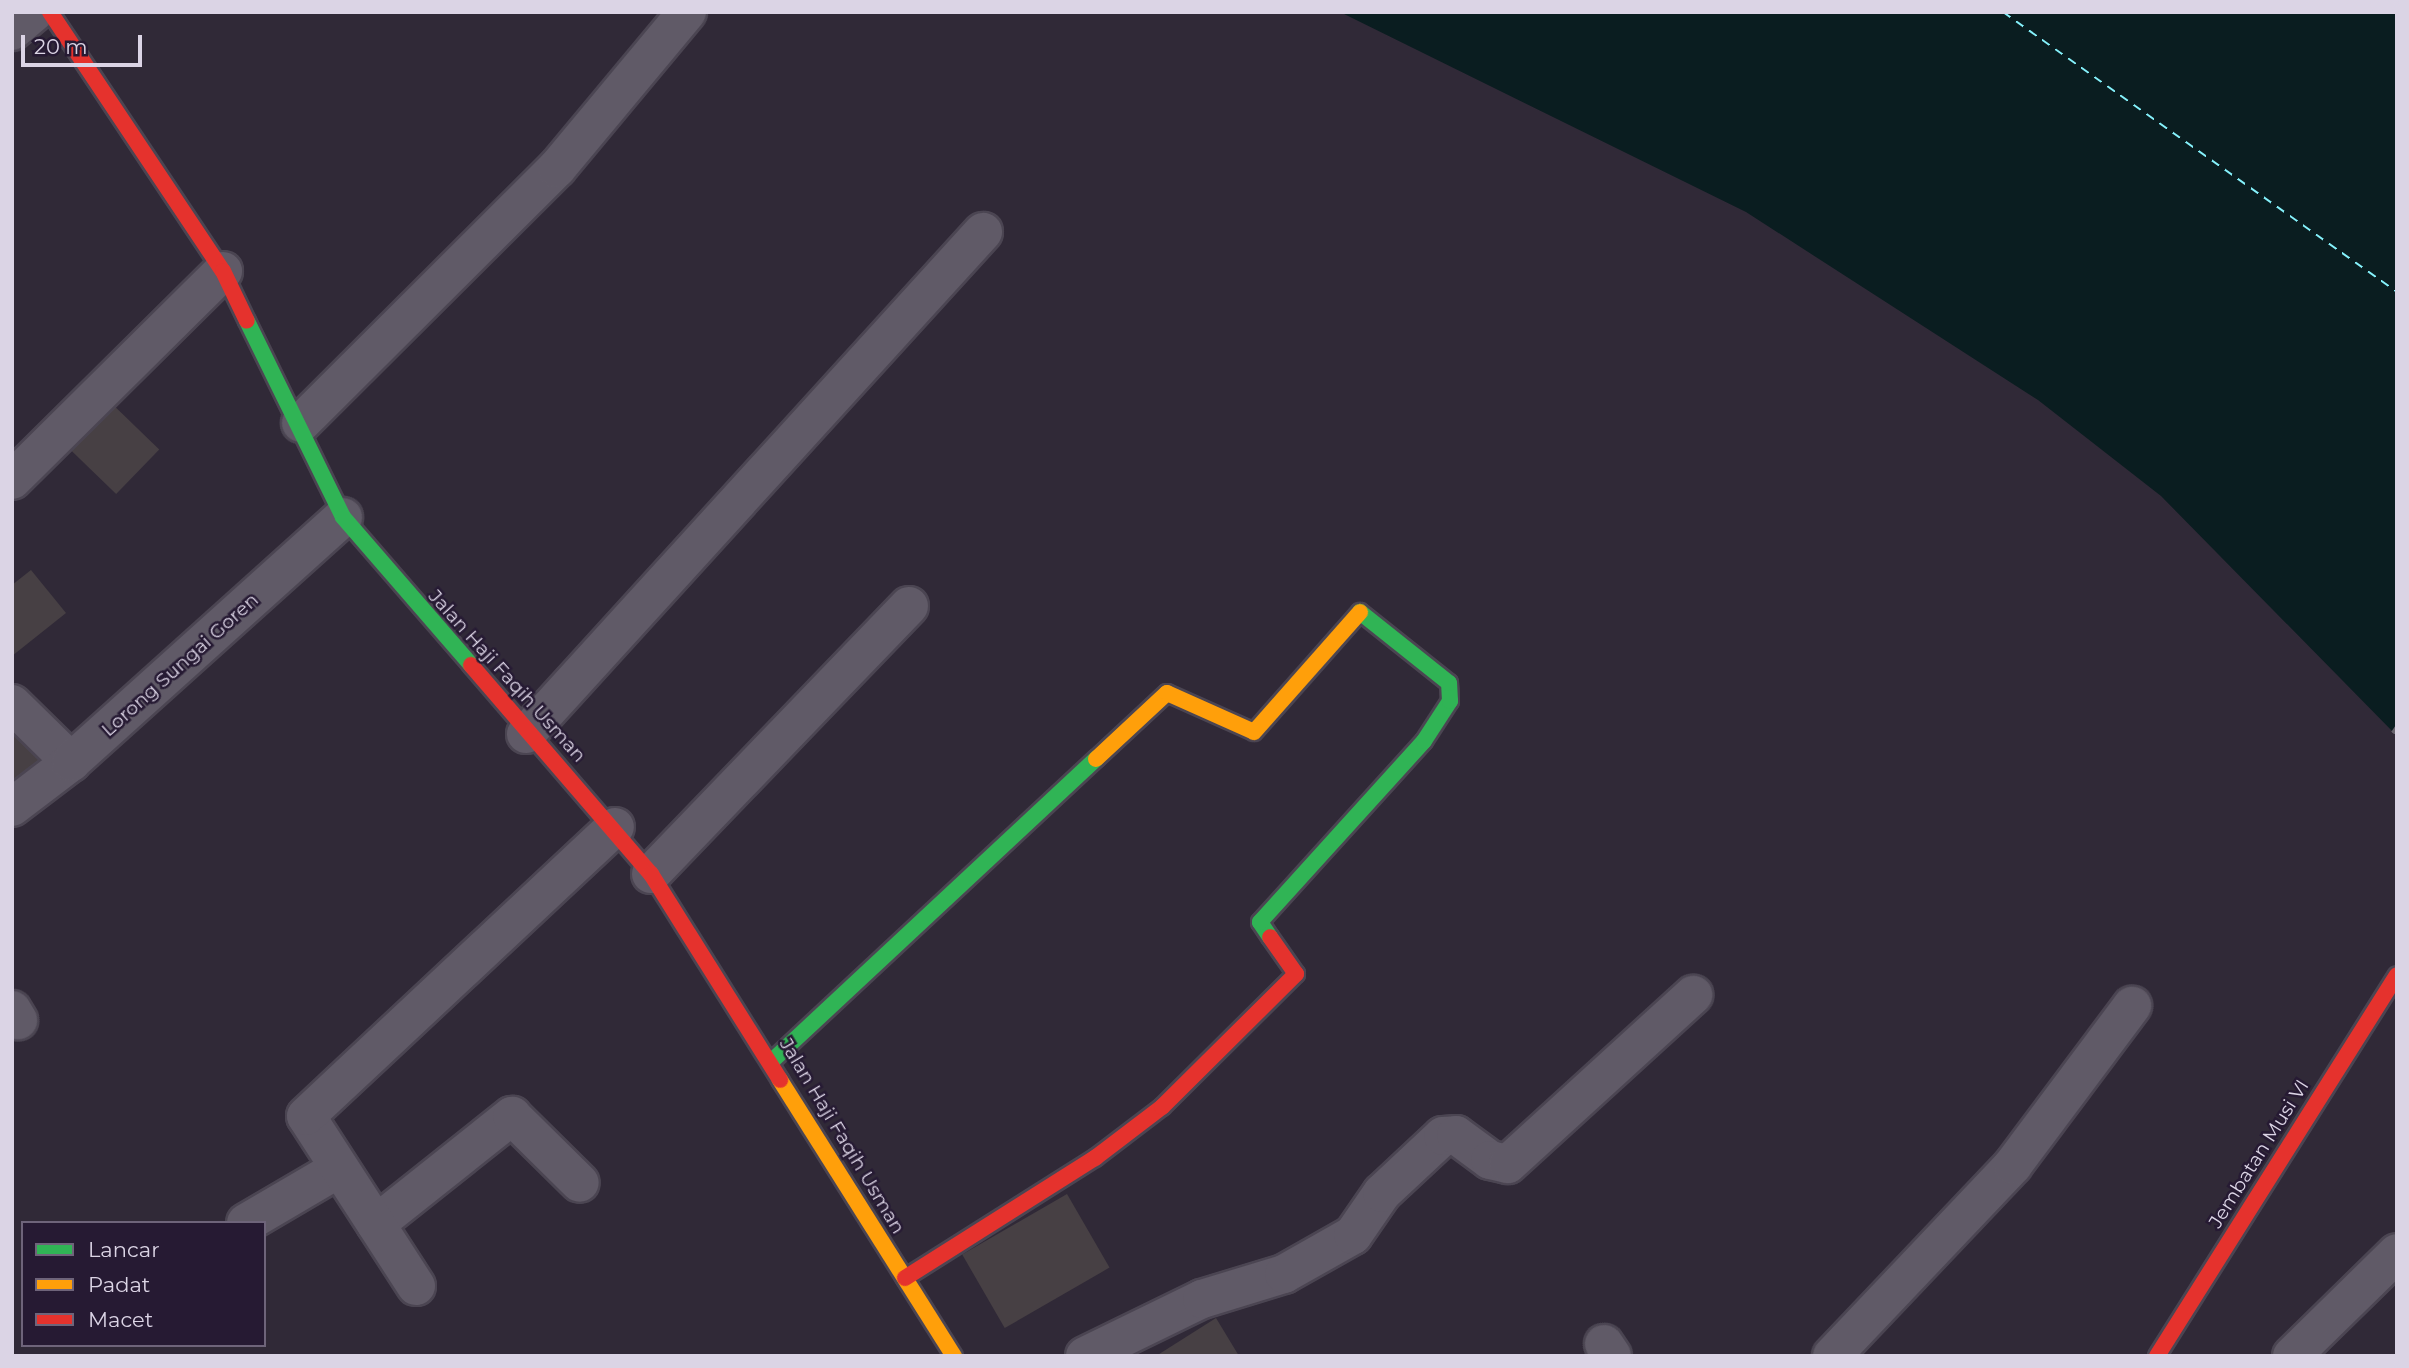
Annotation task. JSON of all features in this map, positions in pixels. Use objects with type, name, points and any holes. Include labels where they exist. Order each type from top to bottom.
[{"type":"street","points":[[12,31],[35,12]]},
{"type":"street","name":"Jalan Haji Faqih Usman","points":[[50,12],[130,139],[203,236],[301,423],[342,517],[528,736],[615,827],[651,874],[772,1061],[954,1356]]},
{"type":"street","points":[[301,423],[557,168],[687,12]]},
{"type":"street","points":[[528,736],[982,232]]},
{"type":"street","points":[[12,480],[223,271]]},
{"type":"street","name":"Lorong Sungai Goren","points":[[12,807],[71,762],[342,517]]},
{"type":"street","points":[[651,874],[909,606]]},
{"type":"street","points":[[772,1061],[1167,693],[1254,732],[1360,612],[1449,683],[1447,708],[1424,741],[1261,922],[1296,974],[1273,1003],[1162,1107],[1095,1158],[905,1278]]},
{"type":"street","points":[[12,704],[71,762]]},
{"type":"street","points":[[416,1286],[310,1128],[309,1110],[615,827]]},
{"type":"street","name":"Jembatan Musi VI","points":[[2157,1356],[2397,975]]},
{"type":"street","points":[[1085,1356],[1202,1299],[1284,1275],[1353,1235],[1382,1193],[1443,1136],[1456,1135],[1483,1156],[1507,1164],[1693,995]]},
{"type":"street","points":[[1832,1356],[2013,1164],[2132,1006]]},
{"type":"street","points":[[376,1224],[512,1116],[580,1183]]},
{"type":"street","points":[[249,1221],[338,1169]]},
{"type":"street","points":[[2292,1356],[2397,1253]]},
{"type":"path","points":[[2393,733],[2397,727]]},
{"type":"shaded area","points":[[1340,12],[2397,12],[2397,736],[2161,496],[2038,400],[1746,212]]},
{"type":"building","points":[[106,398],[159,449],[116,494],[63,443]]},
{"type":"building","points":[[31,570],[66,613],[12,656],[12,585]]},
{"type":"building","points":[[31,725],[58,763],[12,795],[12,738]]},
{"type":"building","points":[[1067,1194],[1110,1268],[1005,1328],[962,1254]]},
{"type":"building","points":[[1216,1318],[1239,1356],[1156,1356]]},
{"type":"ferry route","points":[[2003,12],[2397,292]]},
{"type":"traffic: fast","points":[[247,321],[343,517],[471,665]]},
{"type":"traffic: fast","points":[[1270,937],[1260,922],[1424,741],[1450,701],[1449,683],[1360,612]]},
{"type":"traffic: fast","points":[[772,1061],[1096,759]]},
{"type":"traffic: slow","points":[[1096,759],[1167,693],[1254,732],[1360,612]]},
{"type":"traffic: slow","points":[[780,1080],[954,1356]]},
{"type":"traffic: jam","points":[[50,12],[223,271],[247,321]]},
{"type":"traffic: jam","points":[[471,665],[651,874],[780,1080]]},
{"type":"traffic: jam","points":[[905,1278],[1095,1158],[1162,1107],[1296,974],[1270,937]]},
{"type":"traffic: jam","points":[[2157,1356],[2397,975]]}]
